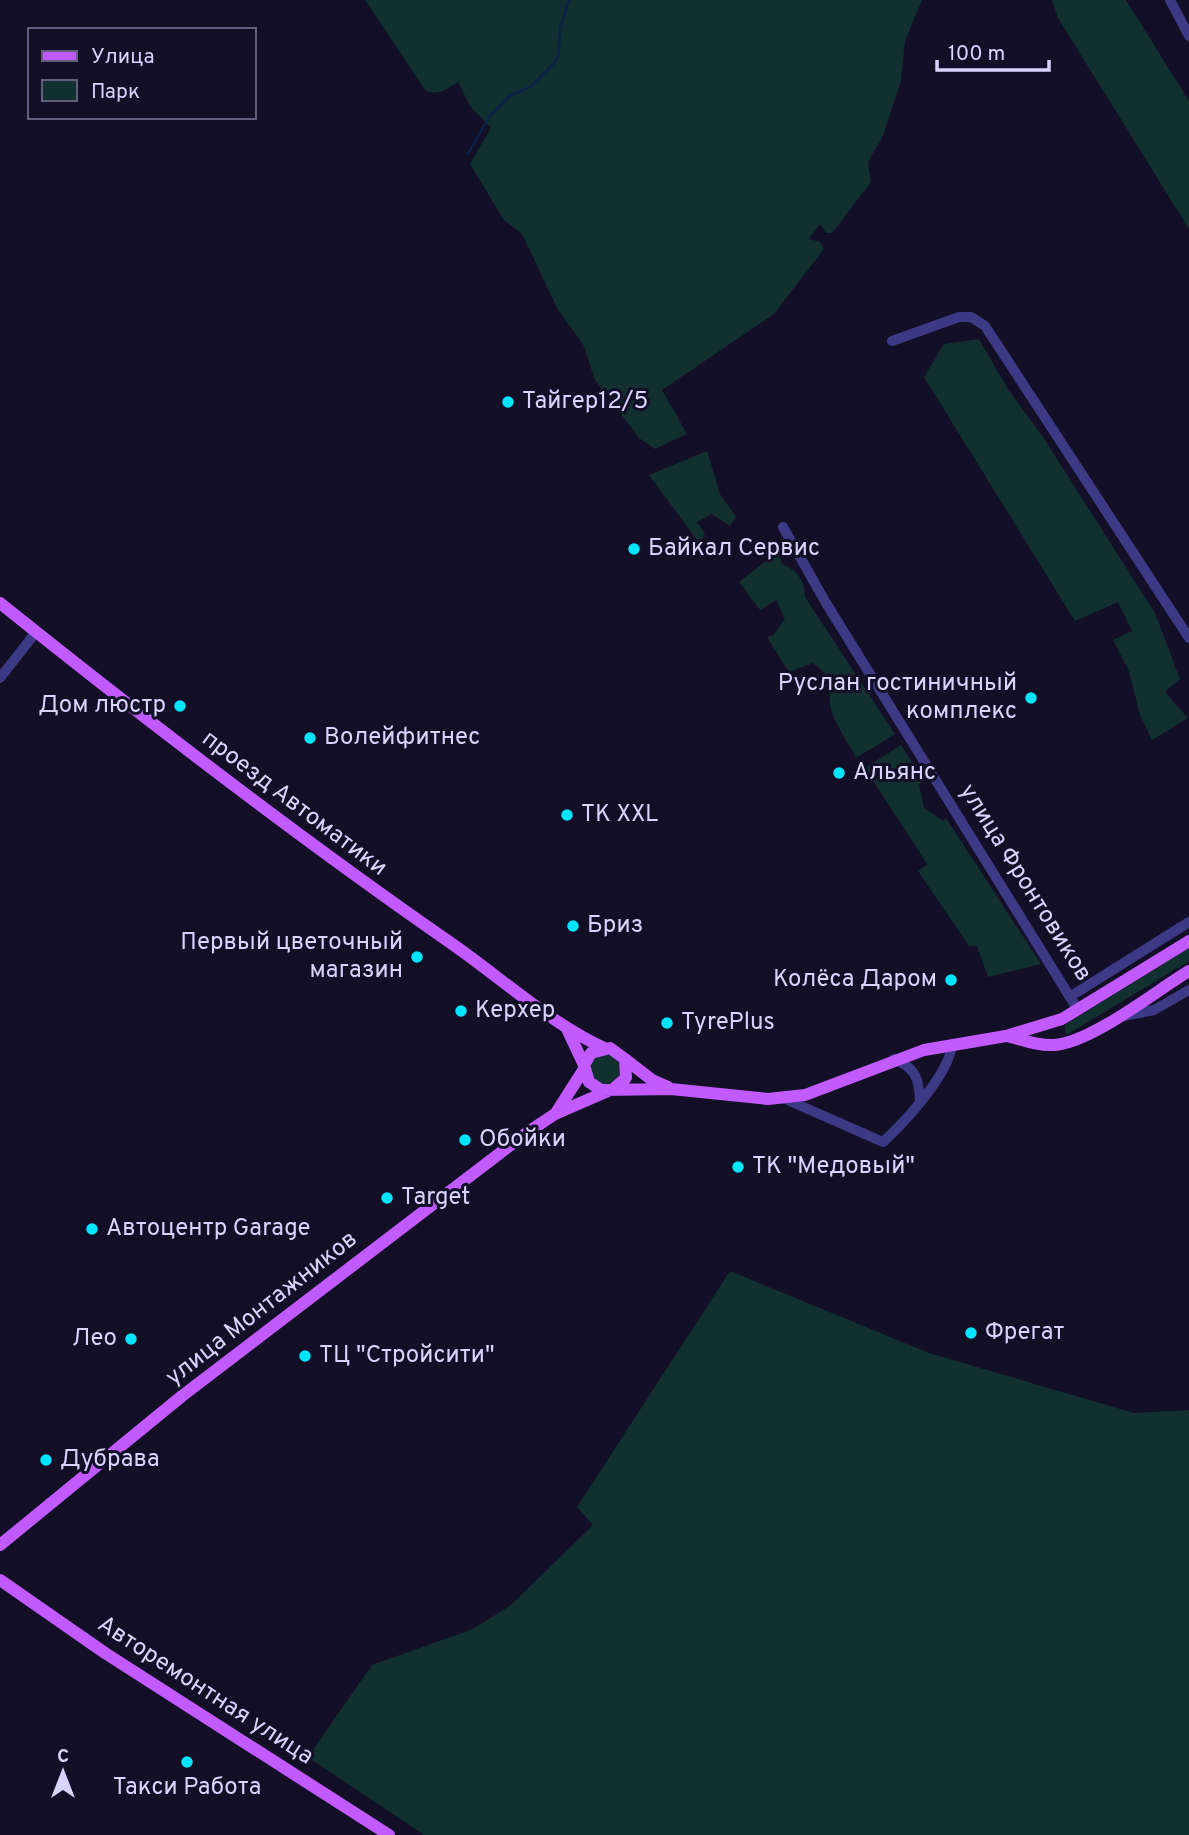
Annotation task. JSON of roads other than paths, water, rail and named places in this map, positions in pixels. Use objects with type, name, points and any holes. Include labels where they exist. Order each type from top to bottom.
[{"type":"main road","name":"проезд Автоматики","points":[[0,603],[266,812],[506,981],[568,1031],[604,1048]]},
{"type":"main road","name":"улица Монтажников","points":[[0,1545],[183,1396],[555,1114],[610,1091],[671,1089],[783,1098],[826,1089],[894,1059],[952,1044],[1006,1036],[1062,1019],[1189,941]]},
{"type":"main road","name":"улица Монтажников","points":[[1006,1036],[1047,1045],[1072,1042],[1189,971]]},
{"type":"main road","points":[[1062,1019],[1062,1031],[1072,1042]]},
{"type":"main road","name":"проезд Автоматики","points":[[568,1031],[584,1067]]},
{"type":"main road","points":[[604,1048],[616,1050],[625,1059],[626,1078],[610,1091],[589,1082],[584,1067],[591,1053],[604,1048]]},
{"type":"main road","name":"улица Монтажников","points":[[625,1059],[652,1080],[671,1089]]},
{"type":"main road","name":"улица Монтажников","points":[[555,1114],[584,1067]]},
{"type":"main road","name":"Авторемонтная улица","points":[[0,1580],[105,1653],[389,1835]]},
{"type":"street","points":[[1170,0],[1189,36]]},
{"type":"street","points":[[892,341],[959,317],[971,317],[985,326],[1189,638]]},
{"type":"street","name":"улица Фронтовиков","points":[[783,527],[826,603],[1078,1010]]},
{"type":"street","points":[[0,678],[36,632]]},
{"type":"street","points":[[1070,996],[1189,922]]},
{"type":"street","points":[[1111,990],[1113,971]]},
{"type":"street","points":[[1115,1017],[1130,1017],[1154,1010],[1189,990]]},
{"type":"street","points":[[783,1098],[883,1142],[920,1102],[949,1059],[952,1044]]},
{"type":"street","points":[[894,1059],[908,1065],[918,1077],[920,1102]]},
{"type":"waterway","points":[[468,154],[489,117],[511,95],[530,87],[554,63],[559,54],[560,28],[569,0]]},
{"type":"place","name":"Тайгер12/5","points":[[508,402]]},
{"type":"place","name":"Байкал Сервис","points":[[634,549]]},
{"type":"place","name":"Руслан гостиничный комплекс","points":[[1031,698]]},
{"type":"place","name":"Дом люстр","points":[[180,706]]},
{"type":"place","name":"Волейфитнес","points":[[310,738]]},
{"type":"place","name":"Альянс","points":[[839,773]]},
{"type":"place","name":"ТК XXL","points":[[567,815]]},
{"type":"place","name":"Бриз","points":[[573,926]]},
{"type":"place","name":"Первый цветочный магазин","points":[[417,957]]},
{"type":"place","name":"Колёса Даром","points":[[951,980]]},
{"type":"place","name":"Керхер","points":[[461,1011]]},
{"type":"place","name":"TyrePlus","points":[[667,1023]]},
{"type":"place","name":"Обойки","points":[[465,1140]]},
{"type":"place","name":"ТК \"Медовый\"","points":[[738,1167]]},
{"type":"place","name":"Target","points":[[387,1198]]},
{"type":"place","name":"Автоцентр Garage","points":[[92,1229]]},
{"type":"place","name":"Фрегат","points":[[971,1333]]},
{"type":"place","name":"Лео","points":[[131,1339]]},
{"type":"place","name":"ТЦ \"Стройсити\"","points":[[305,1356]]},
{"type":"place","name":"Дубрава","points":[[46,1460]]},
{"type":"place","name":"Такси Работа","points":[[187,1762]]}]
